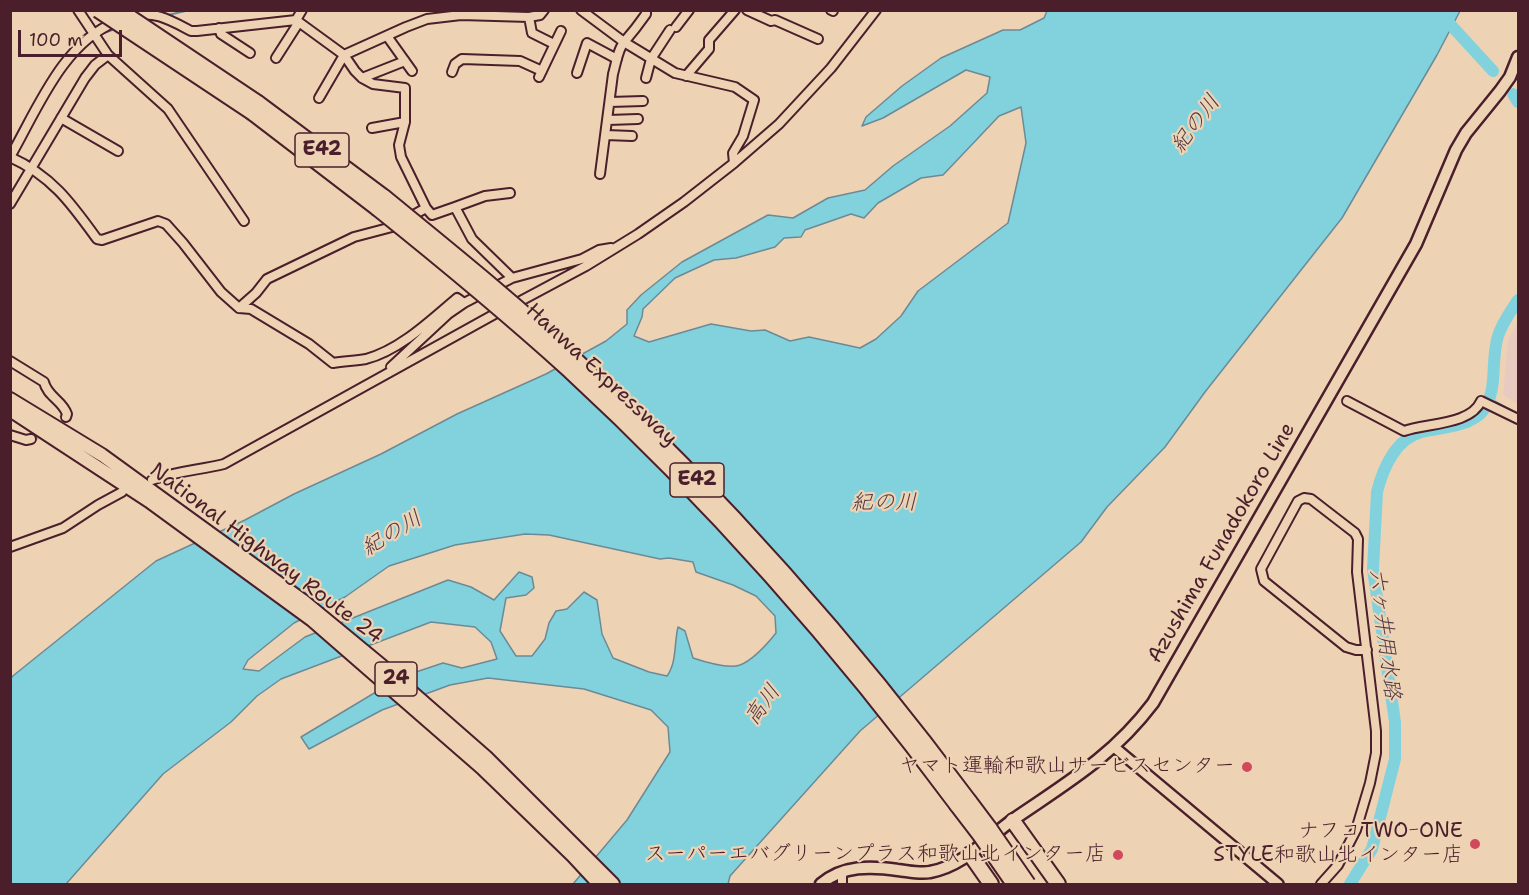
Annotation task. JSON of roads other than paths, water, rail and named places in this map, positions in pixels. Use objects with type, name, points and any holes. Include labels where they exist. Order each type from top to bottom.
[{"type":"highway","name":"Hanwa Expressway","points":[[98,10],[256,108]]},
{"type":"highway","name":"Hanwa Expressway","points":[[118,10],[256,108],[504,296],[643,425],[823,617],[898,708],[963,803],[1028,885]]},
{"type":"highway","points":[[10,390],[30,402],[48,421]]},
{"type":"highway","name":"National Highway Route 24","points":[[10,399],[102,455],[312,620],[482,768],[573,856],[599,885]]},
{"type":"highway","name":"National Highway Route 24","points":[[10,410],[154,498],[302,600],[486,757],[613,885]]},
{"type":"highway","points":[[10,416],[24,418]]},
{"type":"highway","points":[[1012,820],[1058,885]]},
{"type":"highway","name":"Hanwa Expressway","points":[[985,832],[1014,885]]},
{"type":"highway","points":[[970,854],[991,885]]},
{"type":"main road","name":"Azushima Funadokoro Line","points":[[821,885],[842,872],[873,866],[929,873],[957,863],[1012,820],[1068,784],[1128,734],[1153,703],[1416,244],[1456,150],[1466,133],[1510,77],[1518,57]]},
{"type":"street","points":[[78,10],[108,55],[168,109],[244,221]]},
{"type":"street","points":[[276,58],[302,10]]},
{"type":"street","points":[[319,98],[344,55],[427,19],[461,15],[529,17],[540,15],[544,10]]},
{"type":"street","points":[[600,174],[617,59],[624,42],[646,14],[646,10]]},
{"type":"street","points":[[646,78],[651,59],[689,10]]},
{"type":"street","points":[[686,76],[709,49],[709,40],[735,10]]},
{"type":"street","points":[[747,10],[818,39]]},
{"type":"street","points":[[152,480],[174,472],[224,464],[586,266],[638,234],[734,163],[779,123],[816,84],[876,10]]},
{"type":"street","points":[[586,12],[624,42],[675,74],[735,87],[754,100],[743,136],[733,153],[734,163]]},
{"type":"street","points":[[464,303],[457,298],[415,333],[379,354],[366,359],[333,363],[309,344],[251,309],[239,308],[221,292],[166,224],[158,221],[102,240],[97,239],[63,195],[33,167],[12,157],[60,69],[71,55],[112,24],[141,14],[166,18],[191,31],[297,21],[344,55],[362,78],[373,84],[405,88],[405,122],[400,135],[400,157],[426,208],[432,214],[485,196],[510,193]]},
{"type":"street","points":[[529,17],[532,33],[554,44]]},
{"type":"street","points":[[219,28],[221,34],[250,53]]},
{"type":"street","points":[[452,72],[455,64],[462,59],[520,62],[541,74],[561,32]]},
{"type":"street","points":[[387,36],[412,71]]},
{"type":"street","points":[[577,73],[586,43],[617,59]]},
{"type":"street","points":[[10,204],[90,71],[108,55]]},
{"type":"street","points":[[362,78],[405,62]]},
{"type":"street","points":[[610,102],[643,101]]},
{"type":"street","points":[[61,118],[118,151]]},
{"type":"street","points":[[608,120],[638,119]]},
{"type":"street","points":[[372,128],[405,122]]},
{"type":"street","points":[[606,135],[632,136]]},
{"type":"street","points":[[455,207],[472,239],[512,278]]},
{"type":"street","points":[[239,308],[256,293],[267,279],[354,237],[392,227],[426,208]]},
{"type":"street","points":[[380,377],[448,314],[464,303],[512,278],[582,259],[599,250],[615,247]]},
{"type":"street","points":[[10,361],[44,382],[46,390],[66,409],[68,414],[66,417]]},
{"type":"street","points":[[1347,401],[1404,432],[1415,427],[1459,419],[1474,411],[1481,401],[1518,419]]},
{"type":"street","points":[[10,435],[26,441],[31,439]]},
{"type":"street","points":[[10,547],[63,528],[122,492]]},
{"type":"street","points":[[1321,885],[1338,865],[1356,830],[1370,783],[1376,753],[1376,731],[1367,650],[1357,572],[1358,539],[1355,533],[1311,499],[1304,498],[1298,501],[1261,569],[1264,581],[1346,647],[1367,650]]},
{"type":"street","points":[[1114,747],[1278,885]]},
{"type":"street","points":[[842,872],[842,885]]},
{"type":"water","name":"紀の川","points":[[1047,11],[1460,11],[1437,55],[1342,218],[1205,392],[1165,447],[1107,507],[1081,542],[860,731],[730,876],[728,884],[573,884],[627,820],[670,752],[668,727],[651,710],[584,689],[488,678],[450,685],[382,710],[309,749],[301,737],[401,677],[443,663],[462,668],[497,659],[491,642],[475,627],[431,622],[281,679],[257,696],[231,722],[163,774],[66,884],[11,884],[10,679],[14,675],[156,561],[381,454],[457,414],[546,374],[606,341],[627,324],[627,310],[641,295],[682,262],[768,215],[793,218],[828,198],[865,190],[893,166],[950,126],[987,93],[990,77],[966,70],[883,118],[862,126],[866,117],[902,86],[941,58],[1003,30],[1020,30],[1044,18]],"holes":[[[1021,107],[1026,143],[1008,223],[918,291],[901,316],[876,339],[860,348],[809,337],[790,341],[765,330],[751,331],[711,324],[649,342],[634,336],[643,309],[675,278],[714,260],[736,258],[775,247],[784,238],[801,237],[805,230],[851,214],[864,218],[878,203],[921,178],[943,175],[999,116]],[[525,534],[549,535],[660,559],[669,558],[693,562],[696,572],[756,596],[775,616],[776,633],[750,659],[740,665],[729,666],[693,658],[685,631],[678,627],[674,659],[667,676],[649,672],[613,658],[602,634],[597,600],[584,592],[567,609],[556,611],[549,623],[545,639],[532,656],[516,656],[500,631],[506,598],[526,595],[534,588],[532,577],[519,572],[494,600],[471,587],[448,580],[305,637],[259,671],[243,669],[248,660],[294,623],[345,597],[389,566],[455,545]]]},
{"type":"waterway","points":[[168,15],[190,10]]},
{"type":"waterway","name":"六ヶ井用水路","points":[[1437,10],[1493,71]]},
{"type":"waterway","points":[[101,34],[115,29]]},
{"type":"waterway","points":[[17,152],[58,78]]},
{"type":"waterway","name":"六ヶ井用水路","points":[[1513,94],[1518,102]]},
{"type":"waterway","name":"六ヶ井用水路","points":[[1350,884],[1372,849],[1395,759],[1395,722],[1373,569],[1377,492],[1387,464],[1398,447],[1405,441],[1422,432],[1467,422],[1482,412],[1491,395],[1498,336],[1518,300]]},
{"type":"waterway","points":[[1490,399],[1518,414]]},
{"type":"tunnel","points":[[31,439],[66,417]]},
{"type":"place","name":"ヤマト運輸和歌山サービスセンター","points":[[1247,767]]},
{"type":"place","name":"ナフコTWOｰONE STYLE和歌山北インター店","points":[[1475,844]]},
{"type":"place","name":"スーパーエバグリーンプラス和歌山北インター店","points":[[1118,855]]},
{"type":"water label","name":"高川","points":[[763,705]]}]
